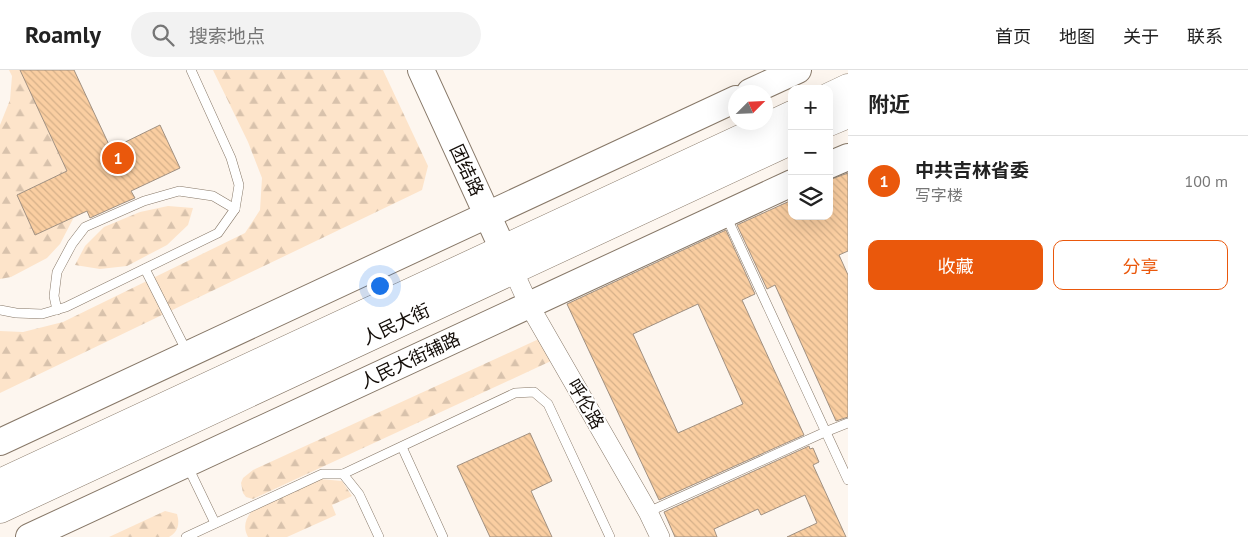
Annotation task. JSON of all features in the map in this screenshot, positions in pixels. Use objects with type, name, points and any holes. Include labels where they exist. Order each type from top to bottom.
[{"type":"main road","name":"团结路","points":[[422,70],[508,259]]},
{"type":"main road","points":[[765,85],[798,70]]},
{"type":"main road","points":[[833,95],[848,88]]},
{"type":"main road","points":[[0,442],[728,103]]},
{"type":"main road","points":[[833,120],[848,114]]},
{"type":"main road","name":"人民大街","points":[[0,508],[508,259],[788,117]]},
{"type":"main road","name":"人民大街","points":[[0,483],[508,259],[788,142]]},
{"type":"main road","points":[[833,163],[848,156]]},
{"type":"main road","name":"人民大街辅路","points":[[29,537],[788,185]]},
{"type":"street","name":"呼伦路","points":[[508,259],[529,305],[648,512],[660,537]]},
{"type":"lane","points":[[0,310],[42,314],[66,307],[218,233],[235,209],[239,185],[231,158],[191,70]]},
{"type":"lane","points":[[57,310],[54,296],[57,272],[72,244],[85,228],[144,201],[178,191],[213,196],[235,209]]},
{"type":"lane","points":[[725,214],[848,480]]},
{"type":"lane","points":[[145,269],[188,354]]},
{"type":"lane","points":[[186,537],[322,474],[343,474],[515,392],[534,392],[548,404],[610,537]]},
{"type":"lane","points":[[648,512],[825,432],[848,424]]},
{"type":"lane","points":[[402,447],[443,537]]},
{"type":"lane","points":[[187,464],[215,523]]},
{"type":"lane","points":[[343,474],[359,494],[379,537]]},
{"type":"green space","points":[[9,70],[20,70],[67,171],[17,195],[35,235],[74,217],[60,244],[47,258],[11,277],[0,279],[0,125],[10,100],[12,76]]},
{"type":"green space","points":[[213,70],[383,70],[428,166],[422,190],[0,393],[0,331],[23,332],[63,322],[245,233],[260,210],[262,178],[248,142]]},
{"type":"green space","points":[[168,206],[193,208],[188,225],[167,245],[127,266],[100,269],[75,265],[85,246],[104,227],[140,212]]},
{"type":"green space","points":[[541,338],[551,361],[253,499],[246,497],[243,493],[241,483],[243,478],[253,470]]},
{"type":"green space","points":[[320,479],[342,481],[352,496],[332,505],[336,515],[287,537],[248,537],[245,524],[251,512]]},
{"type":"green space","points":[[165,511],[177,514],[178,518],[176,530],[169,537],[109,537]]},
{"type":"building","points":[[20,70],[74,70],[111,149],[160,125],[180,168],[131,191],[135,198],[90,218],[87,211],[35,235],[17,195],[67,171]]},
{"type":"building","points":[[848,173],[848,251],[839,255],[848,275],[848,417],[836,421],[775,285],[767,289],[737,225],[788,202],[788,220],[833,220],[833,179]]},
{"type":"building","points":[[726,230],[755,294],[742,300],[804,435],[659,500],[567,304]],"holes":[[[698,304],[743,404],[678,433],[633,334]]]},
{"type":"building","points":[[530,433],[552,481],[531,491],[552,537],[490,537],[457,466]]},
{"type":"building","points":[[809,446],[810,449],[813,448],[819,462],[813,465],[846,537],[787,537],[817,523],[805,495],[761,515],[758,509],[714,529],[717,537],[675,537],[664,512]]},
{"type":"place","name":"中共吉林省委","points":[[118,158]]}]
